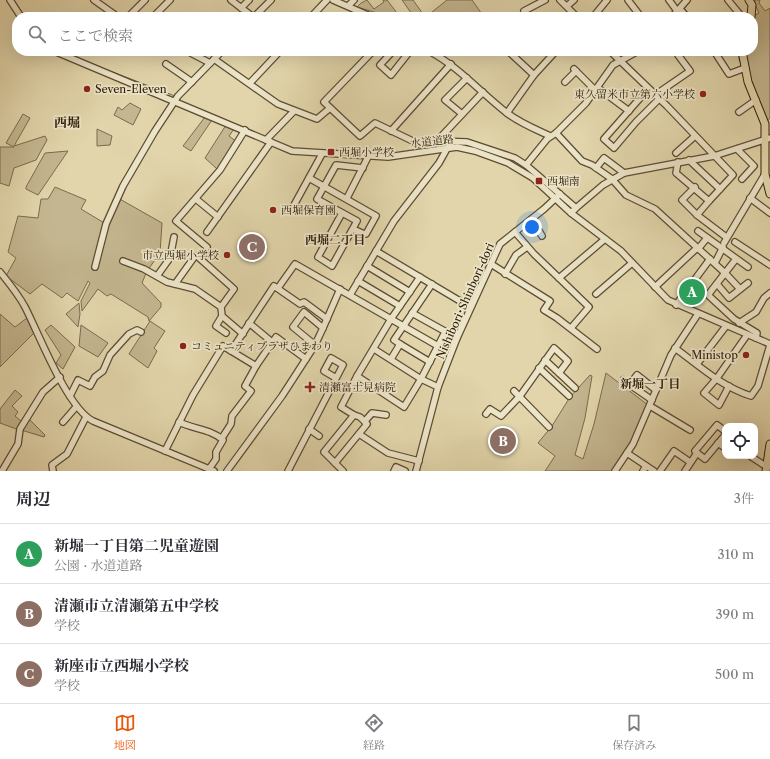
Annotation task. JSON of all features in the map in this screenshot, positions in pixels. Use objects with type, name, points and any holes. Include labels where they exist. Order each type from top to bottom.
[{"type":"main road","points":[[749,0],[752,5],[752,12]]},
{"type":"main road","points":[[743,56],[745,68],[765,124],[768,139],[765,174],[770,194]]},
{"type":"main road","points":[[766,469],[770,444]]},
{"type":"street","points":[[10,0],[18,12]]},
{"type":"street","points":[[94,0],[111,12]]},
{"type":"street","points":[[133,12],[145,0]]},
{"type":"street","points":[[158,12],[170,0]]},
{"type":"street","points":[[231,0],[247,12]]},
{"type":"street","points":[[242,8],[249,0]]},
{"type":"street","points":[[259,12],[270,0]]},
{"type":"street","points":[[316,12],[327,0]]},
{"type":"street","points":[[333,0],[361,12]]},
{"type":"street","points":[[348,6],[354,0]]},
{"type":"street","points":[[524,12],[545,0]]},
{"type":"street","points":[[560,0],[572,12]]},
{"type":"street","points":[[566,6],[574,0]]},
{"type":"street","points":[[597,12],[607,0]]},
{"type":"street","points":[[628,0],[637,12]]},
{"type":"street","points":[[669,0],[681,12]]},
{"type":"street","points":[[679,10],[687,0]]},
{"type":"street","points":[[728,0],[738,12]]},
{"type":"street","name":"水道道路","points":[[66,56],[292,151],[388,157],[448,148],[475,151],[516,167],[558,196],[632,263],[668,300],[676,305],[770,344]]},
{"type":"street","points":[[202,56],[250,83],[278,104],[294,111],[317,118],[330,108]]},
{"type":"street","points":[[95,267],[106,224],[123,186],[155,131],[175,101],[217,56]]},
{"type":"street","points":[[250,83],[275,56]]},
{"type":"street","points":[[368,56],[324,102],[360,136],[375,123],[419,144],[450,141],[460,141],[474,144],[514,158],[526,165],[558,196]]},
{"type":"street","points":[[388,56],[380,65],[391,75],[406,56]]},
{"type":"street","points":[[437,56],[450,64],[507,113],[528,126],[550,136]]},
{"type":"street","points":[[513,56],[534,75]]},
{"type":"street","points":[[507,113],[534,75],[551,56]]},
{"type":"street","points":[[614,56],[657,96],[733,175],[697,215]]},
{"type":"street","points":[[526,165],[550,136],[556,133],[597,89],[606,72],[612,65],[628,56]]},
{"type":"street","points":[[648,89],[604,140],[614,148],[657,96],[690,71],[679,56]]},
{"type":"street","points":[[717,56],[729,74],[745,68]]},
{"type":"street","points":[[166,64],[192,82]]},
{"type":"street","points":[[391,131],[450,64]]},
{"type":"street","points":[[565,82],[575,70],[597,89],[629,111]]},
{"type":"street","points":[[462,114],[445,100],[467,78]]},
{"type":"street","points":[[438,142],[483,92]]},
{"type":"street","points":[[739,112],[756,100]]},
{"type":"street","points":[[207,232],[269,141],[294,111]]},
{"type":"street","points":[[207,247],[176,221],[220,170],[245,130]]},
{"type":"street","points":[[556,133],[582,161],[596,168],[612,179],[626,195],[655,209],[725,273],[740,289]]},
{"type":"street","points":[[676,153],[695,136]]},
{"type":"street","points":[[574,211],[597,190],[612,179],[624,173],[714,156],[768,139]]},
{"type":"street","points":[[350,295],[394,221],[439,163],[448,148],[450,141]]},
{"type":"street","points":[[737,149],[754,166],[742,179]]},
{"type":"street","points":[[293,207],[322,154]]},
{"type":"street","points":[[347,198],[368,156]]},
{"type":"street","points":[[596,168],[604,158],[624,173]]},
{"type":"street","points":[[689,160],[720,189]]},
{"type":"street","points":[[678,162],[676,173],[709,201]]},
{"type":"street","points":[[342,213],[318,257],[332,266],[357,221],[317,199],[336,165],[363,168]]},
{"type":"street","points":[[676,305],[723,246],[726,237],[765,174]]},
{"type":"street","points":[[309,178],[347,198],[376,216],[366,234],[353,229]]},
{"type":"street","points":[[695,188],[682,200],[697,215],[726,237]]},
{"type":"street","name":"Nishibori･Shinbori-dori","points":[[416,471],[438,387],[470,307],[500,244],[558,196]]},
{"type":"street","points":[[196,198],[218,217]]},
{"type":"street","points":[[750,198],[770,213]]},
{"type":"street","points":[[532,219],[542,236]]},
{"type":"street","points":[[698,231],[707,238],[723,246],[736,259],[748,267]]},
{"type":"street","points":[[515,232],[527,247],[589,307],[571,328]]},
{"type":"street","points":[[157,276],[170,258],[174,237]]},
{"type":"street","points":[[655,287],[698,249],[707,238]]},
{"type":"street","points":[[559,278],[605,239]]},
{"type":"street","points":[[735,242],[770,266]]},
{"type":"street","points":[[505,274],[516,255],[527,247]]},
{"type":"street","points":[[376,251],[470,307]]},
{"type":"street","points":[[175,284],[195,256],[197,256],[234,289],[221,307],[222,316],[216,326],[226,332]]},
{"type":"street","points":[[736,259],[708,295],[723,311],[739,323],[757,333],[756,338]]},
{"type":"street","points":[[123,261],[167,282],[195,289],[221,307]]},
{"type":"street","points":[[596,294],[632,263]]},
{"type":"street","points":[[278,288],[295,264],[438,346]]},
{"type":"street","points":[[491,264],[550,301],[544,310],[571,328],[597,349]]},
{"type":"street","points":[[367,266],[410,292]]},
{"type":"street","points":[[0,272],[14,289],[25,307],[76,407],[86,417],[212,470],[216,459],[216,452],[223,442],[222,438],[231,424],[232,416],[251,391],[245,386],[256,366],[276,337],[306,359]]},
{"type":"street","points":[[365,421],[341,407],[356,376],[374,349],[391,319],[420,277]]},
{"type":"street","points":[[358,281],[400,306]]},
{"type":"street","points":[[717,284],[729,298],[748,283]]},
{"type":"street","points":[[430,362],[394,340],[432,284]]},
{"type":"street","points":[[231,351],[274,286],[300,304],[304,302],[327,319]]},
{"type":"street","points":[[227,471],[273,408],[315,345],[340,289]]},
{"type":"street","points":[[739,323],[756,312],[764,298],[770,293]]},
{"type":"street","points":[[315,345],[292,327],[304,312],[323,328]]},
{"type":"street","points":[[412,313],[457,338]]},
{"type":"street","points":[[615,471],[627,453],[675,348],[698,314]]},
{"type":"street","points":[[222,316],[242,334]]},
{"type":"street","points":[[249,323],[272,342]]},
{"type":"street","points":[[697,364],[726,326]]},
{"type":"street","points":[[70,396],[78,380],[90,386],[95,377],[103,371],[110,355],[128,334],[137,330],[141,332]]},
{"type":"street","points":[[356,376],[404,407],[421,379],[445,332]]},
{"type":"street","points":[[729,386],[719,405],[704,393],[717,378],[747,335]]},
{"type":"street","points":[[391,359],[400,344]]},
{"type":"street","points":[[675,348],[729,386],[737,391],[751,396],[758,386],[770,344]]},
{"type":"street","points":[[165,451],[179,422],[223,346],[256,366]]},
{"type":"street","points":[[486,414],[490,409],[501,416],[520,396],[554,348],[568,361],[559,373]]},
{"type":"street","points":[[374,349],[421,379],[438,387]]},
{"type":"street","points":[[545,360],[575,388]]},
{"type":"street","points":[[539,368],[569,396]]},
{"type":"street","points":[[630,384],[637,375],[656,390]]},
{"type":"street","points":[[2,471],[18,444],[20,429],[43,392],[60,377]]},
{"type":"street","points":[[288,471],[336,378]]},
{"type":"street","points":[[623,380],[630,384],[651,403],[690,430]]},
{"type":"street","points":[[514,391],[549,427]]},
{"type":"street","points":[[63,422],[76,407]]},
{"type":"street","points":[[335,463],[367,424],[365,421],[372,413],[386,415]]},
{"type":"street","points":[[343,471],[324,452],[354,415]]},
{"type":"street","points":[[53,471],[52,465],[67,454],[74,444],[86,417]]},
{"type":"street","points":[[179,422],[191,428],[209,431],[222,438]]},
{"type":"street","points":[[685,471],[696,453],[695,451],[717,425],[722,429]]},
{"type":"street","points":[[309,429],[316,435]]},
{"type":"street","points":[[359,434],[388,453],[419,461]]},
{"type":"street","points":[[696,453],[706,459],[722,438]]},
{"type":"street","points":[[718,443],[722,446]]},
{"type":"street","points":[[660,471],[674,451],[690,462]]},
{"type":"street","points":[[627,453],[644,468],[654,471]]},
{"type":"street","points":[[754,459],[766,469]]},
{"type":"street","points":[[394,471],[396,467],[405,471]]},
{"type":"shaded area","points":[[367,0],[374,9],[384,2],[383,0],[387,0],[396,12],[374,12],[357,7]]},
{"type":"shaded area","points":[[402,0],[413,0],[422,12],[410,12]]},
{"type":"shaded area","points":[[447,0],[472,0],[480,12],[432,12]]},
{"type":"shaded area","points":[[753,0],[760,0],[759,3],[765,11],[770,8],[770,118],[765,124],[739,59],[739,56],[758,56],[759,13]]},
{"type":"shaded area","points":[[130,103],[141,109],[133,125],[114,115],[118,107],[122,110]]},
{"type":"shaded area","points":[[23,114],[30,118],[14,146],[45,136],[47,140],[36,160],[14,168],[9,186],[0,183],[0,147],[14,147],[6,143]]},
{"type":"shaded area","points":[[205,117],[212,120],[191,151],[183,146]]},
{"type":"shaded area","points":[[226,125],[234,129],[229,136],[237,142],[217,169],[205,158]]},
{"type":"shaded area","points":[[97,129],[112,136],[110,145],[97,146]]},
{"type":"shaded area","points":[[68,151],[38,195],[26,189],[45,153]]},
{"type":"shaded area","points":[[55,187],[86,200],[81,209],[106,224],[118,198],[162,223],[160,253],[147,271],[142,283],[161,303],[161,307],[149,321],[148,317],[111,294],[107,296],[98,289],[82,311],[81,301],[90,283],[88,281],[78,301],[67,293],[62,298],[42,284],[30,294],[6,276],[16,258],[8,252],[18,216],[38,218],[41,199],[48,199]]},
{"type":"shaded area","points":[[79,303],[80,314],[78,327],[66,314]]},
{"type":"shaded area","points":[[0,314],[15,327],[27,318],[34,333],[0,367]]},
{"type":"shaded area","points":[[150,321],[165,331],[154,348],[157,351],[148,368],[129,354]]},
{"type":"shaded area","points":[[51,325],[75,347],[63,369],[56,363],[61,355],[45,330]]},
{"type":"shaded area","points":[[81,325],[108,343],[98,357],[79,346]]},
{"type":"shaded area","points":[[606,373],[648,405],[625,453],[613,471],[545,471],[555,456],[538,443],[552,426],[570,397],[590,375],[592,376],[585,418],[575,455],[583,459],[594,424]]},
{"type":"shaded area","points":[[15,390],[22,396],[12,406],[18,412],[15,416],[22,422],[19,430],[0,423],[0,409]]},
{"type":"shaded area","points":[[28,418],[45,435],[44,437],[21,430]]},
{"type":"waterway","points":[[14,0],[22,12]]},
{"type":"waterway","points":[[97,66],[175,96]]},
{"type":"place","name":"Seven-Eleven","points":[[87,89]]},
{"type":"place","name":"東久留米市立第六小学校","points":[[703,94]]},
{"type":"place","name":"西堀小学校","points":[[331,152]]},
{"type":"place","name":"西堀南","points":[[539,181]]},
{"type":"place","name":"西堀保育園","points":[[273,210]]},
{"type":"place","name":"新座市立西堀小学校","points":[[252,247]]},
{"type":"place","name":"市立西堀小学校","points":[[227,255]]},
{"type":"place","name":"新堀一丁目第二児童遊園","points":[[692,292]]},
{"type":"place","name":"コミュニティプラザひまわり","points":[[183,346]]},
{"type":"place","name":"Ministop","points":[[746,355]]},
{"type":"place","name":"清瀬富士見病院","points":[[310,387]]},
{"type":"place","name":"清瀬市立清瀬第五中学校","points":[[503,441]]},
{"type":"district","name":"西堀","points":[[67,122]]},
{"type":"district","name":"西堀二丁目","points":[[335,239]]},
{"type":"district","name":"新堀一丁目","points":[[650,383]]}]
